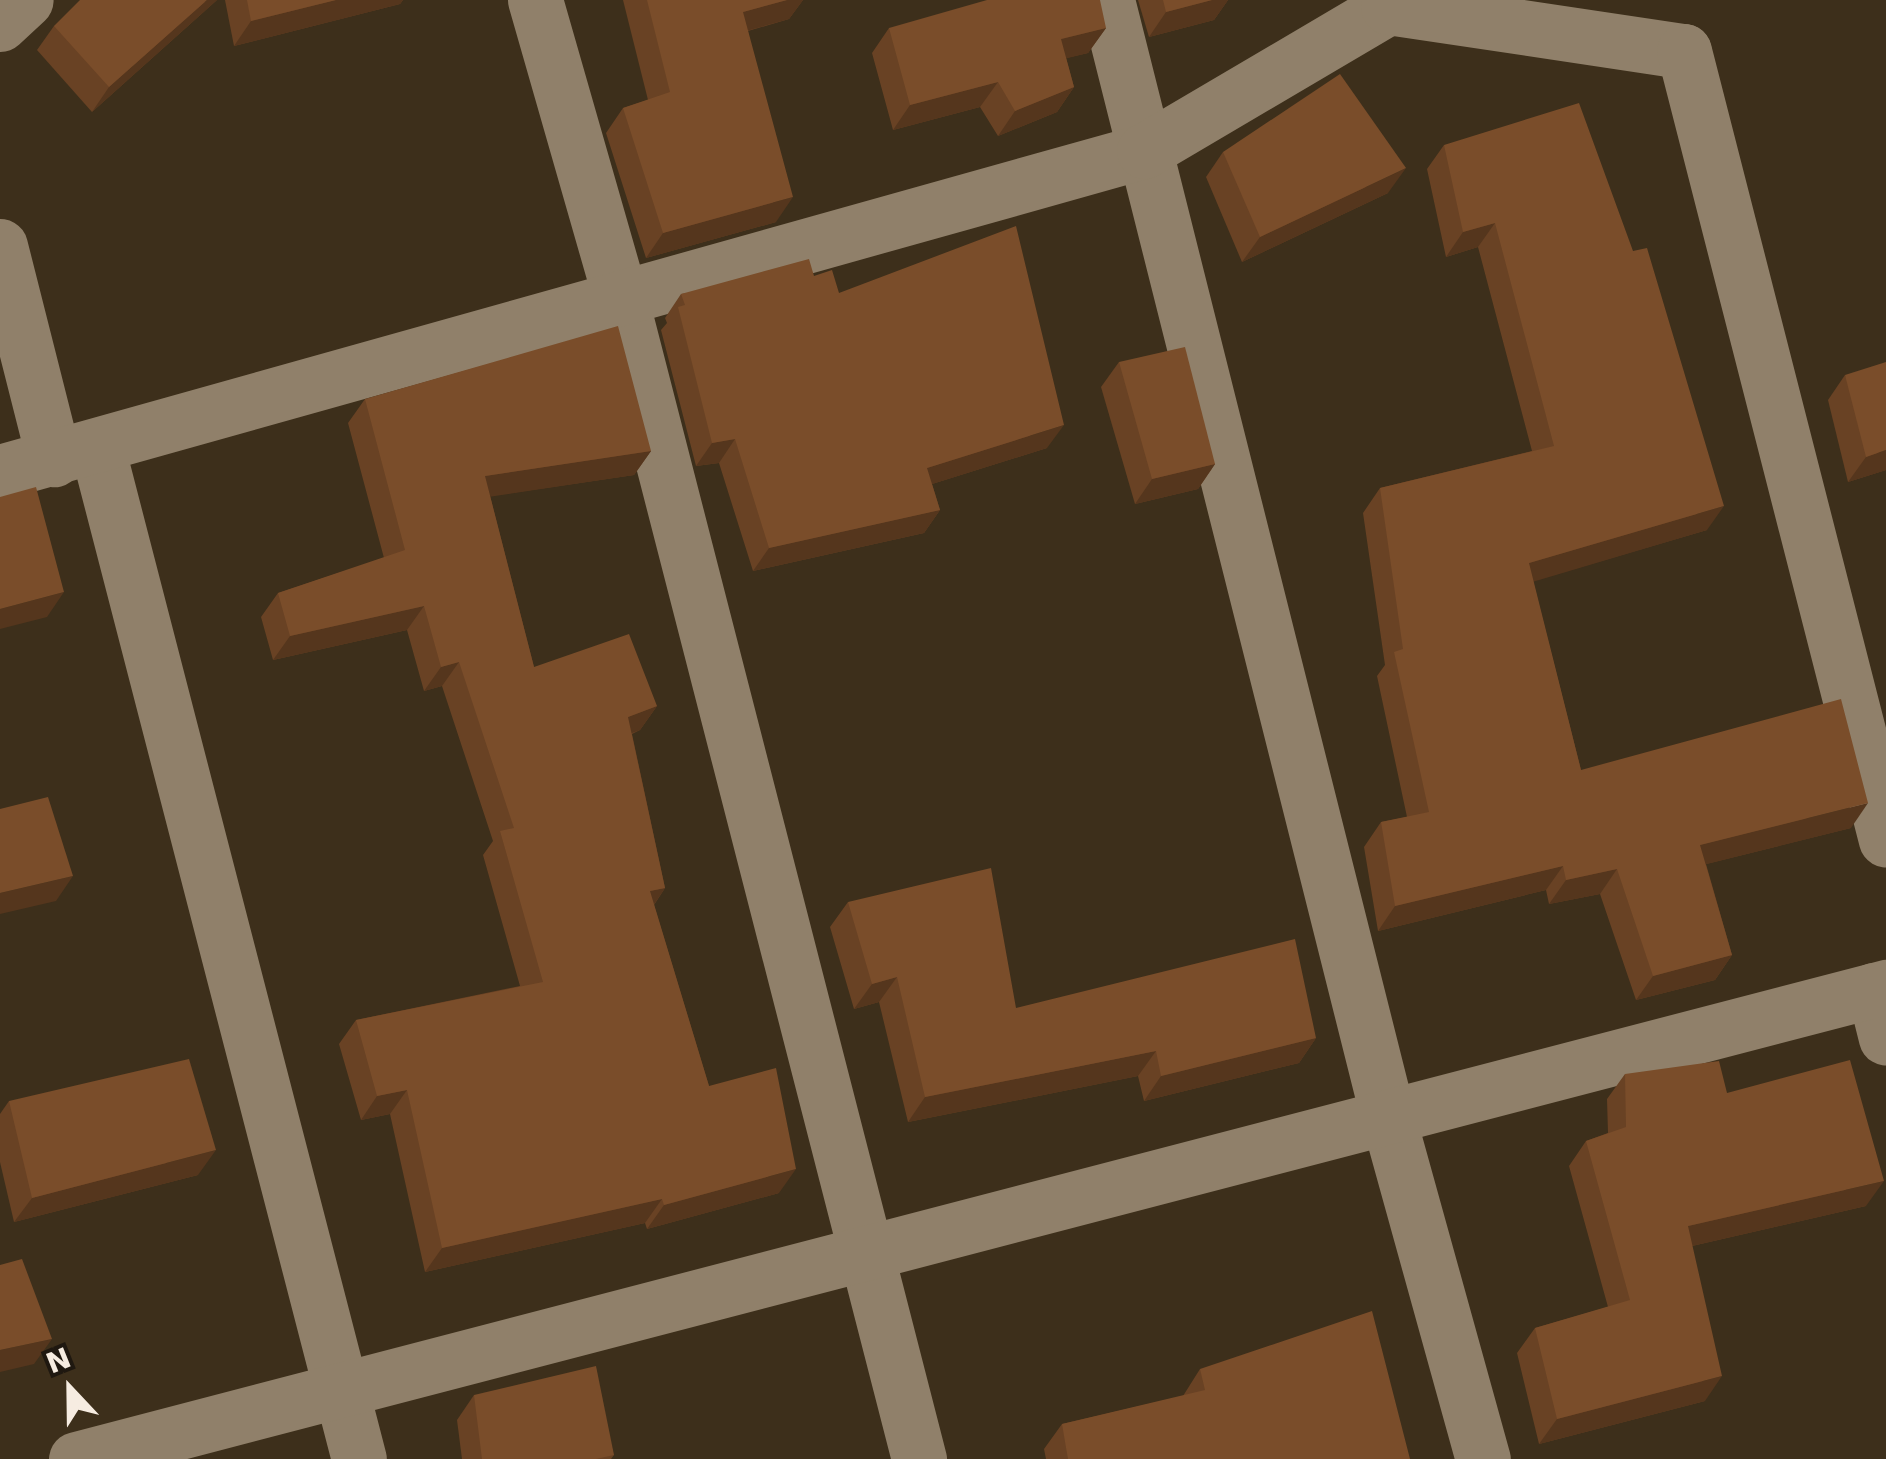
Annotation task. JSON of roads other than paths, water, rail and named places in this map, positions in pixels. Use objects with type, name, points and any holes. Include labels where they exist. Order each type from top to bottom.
[{"type":"street","points":[[0,24],[26,0]]},
{"type":"street","points":[[535,0],[621,300],[919,1459]]},
{"type":"street","points":[[1107,0],[1388,1118],[1484,1459]]},
{"type":"street","points":[[0,472],[1144,151],[1388,7],[1684,51],[1886,840]]},
{"type":"street","points":[[0,246],[75,453],[359,1459]]},
{"type":"street","points":[[76,1459],[1388,1118],[1882,1005]]}]
